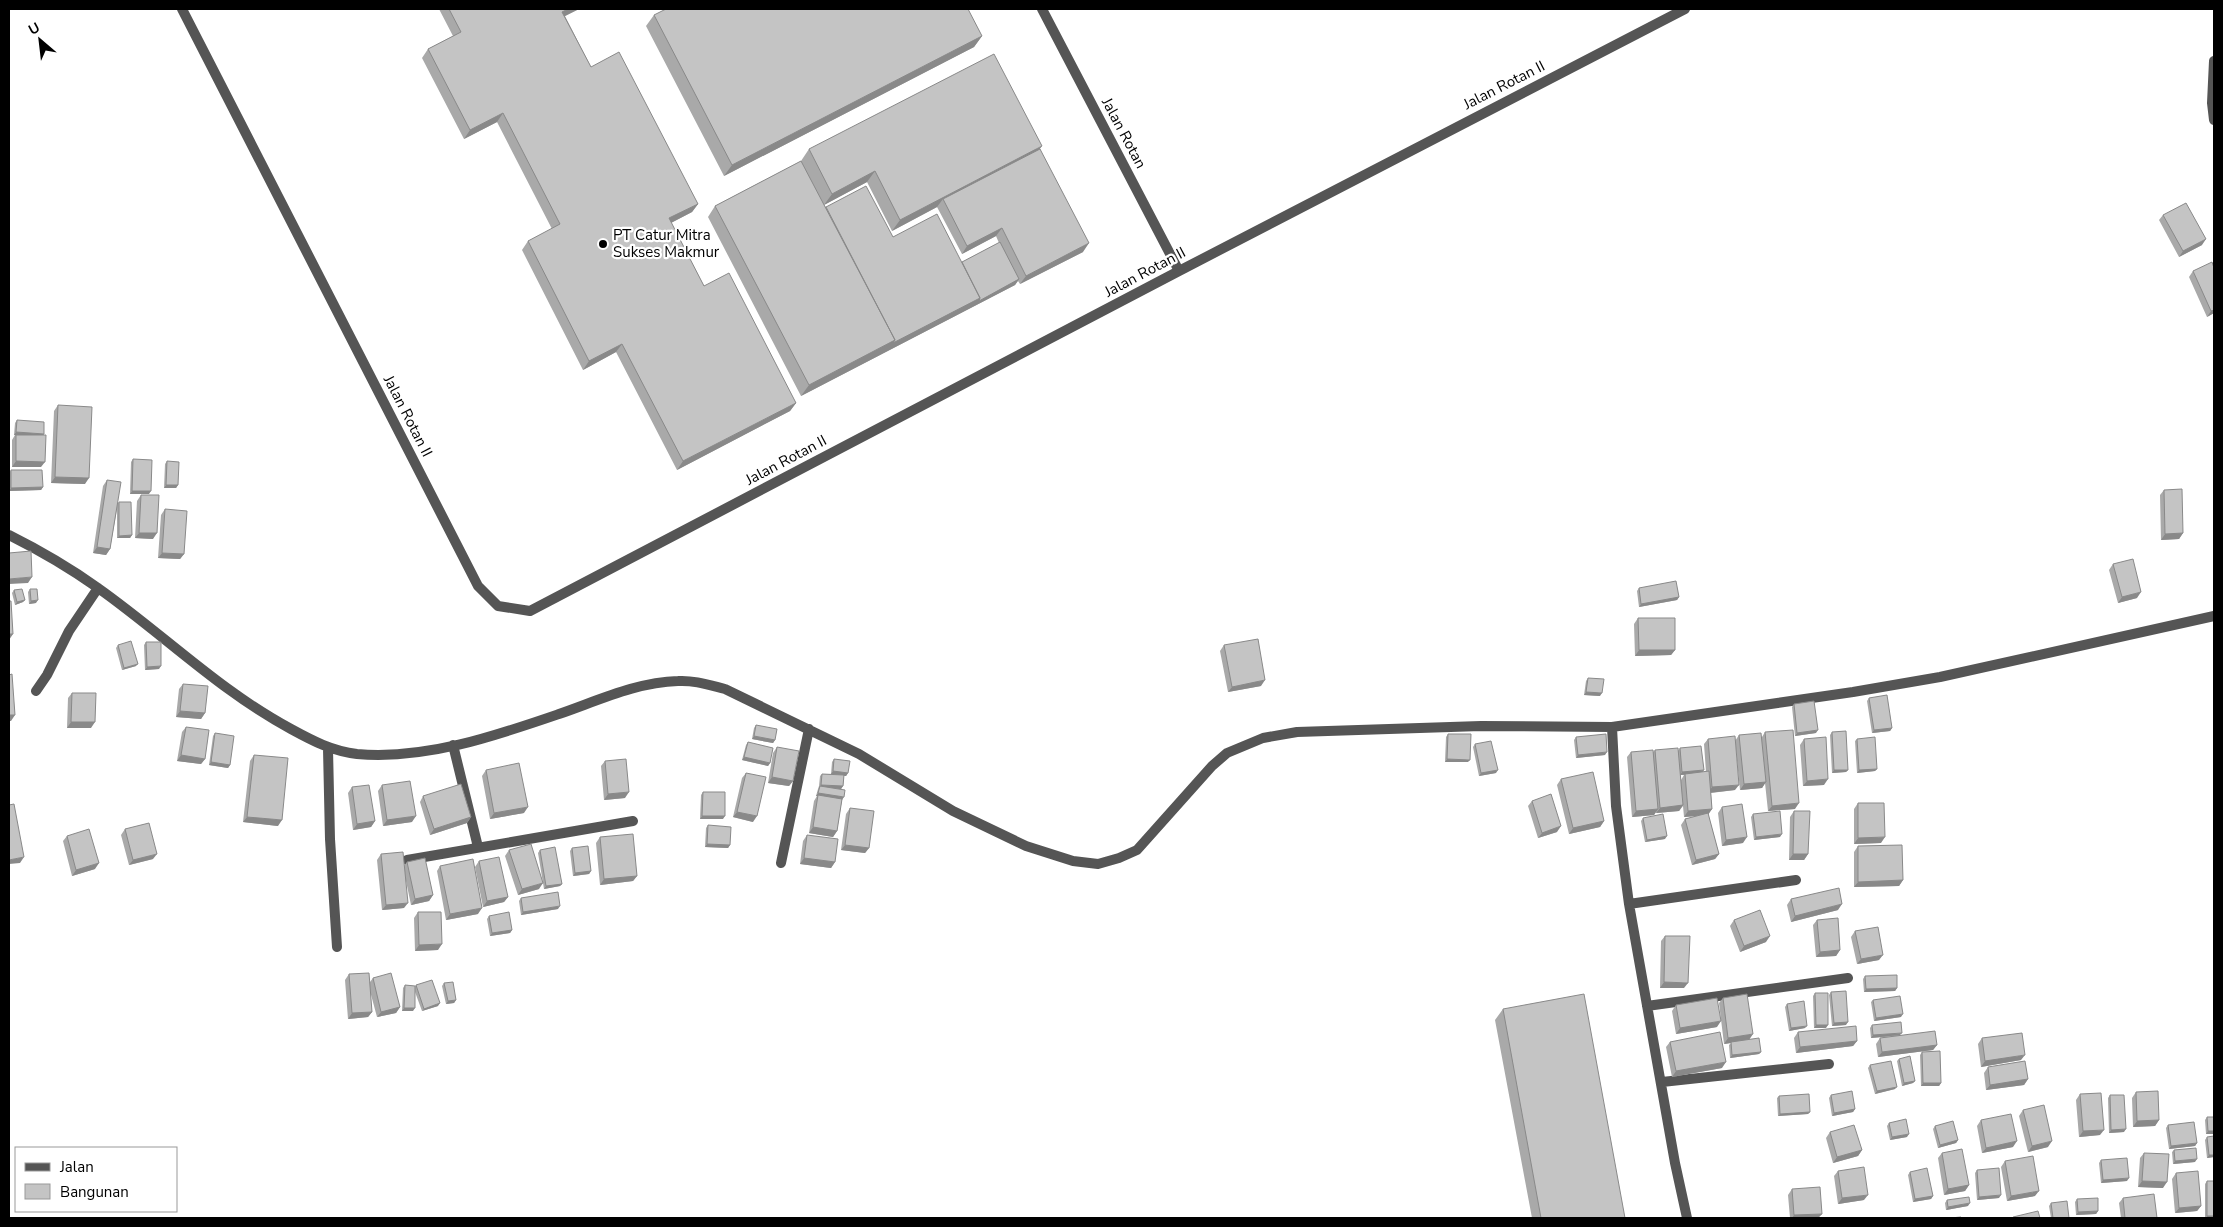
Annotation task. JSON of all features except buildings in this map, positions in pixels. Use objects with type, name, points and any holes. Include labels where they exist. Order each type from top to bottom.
[{"type":"street","name":"Jalan Rotan II","points":[[182,9],[478,586],[498,606],[530,611],[1179,271],[1685,9]]},
{"type":"street","name":"Jalan Rotan","points":[[1042,9],[1179,271]]},
{"type":"street","points":[[2214,61],[2212,103],[2214,120]]},
{"type":"street","points":[[9,535],[28,544],[98,588],[226,687],[272,719],[328,749],[357,754],[419,752],[512,730],[647,685],[678,681],[705,683],[724,689],[810,729],[859,754],[953,811],[1026,846],[1073,861],[1098,864],[1137,850],[1178,803],[1227,753],[1244,744],[1263,738],[1297,732],[1481,726],[1612,727],[1833,695],[1940,677],[2214,616]]},
{"type":"street","points":[[36,691],[47,675],[69,631],[98,588]]},
{"type":"street","points":[[1612,727],[1616,806],[1629,904],[1675,1163],[1687,1218]]},
{"type":"street","points":[[781,863],[810,729]]},
{"type":"street","points":[[453,745],[478,847]]},
{"type":"street","points":[[328,749],[330,839],[337,947]]},
{"type":"street","points":[[407,860],[633,821]]},
{"type":"street","points":[[1629,904],[1796,880]]},
{"type":"street","points":[[1647,1006],[1848,978]]},
{"type":"street","points":[[1662,1082],[1830,1064]]},
{"type":"place","name":"PT Catur Mitra Sukses Makmur","points":[[603,244]]}]
